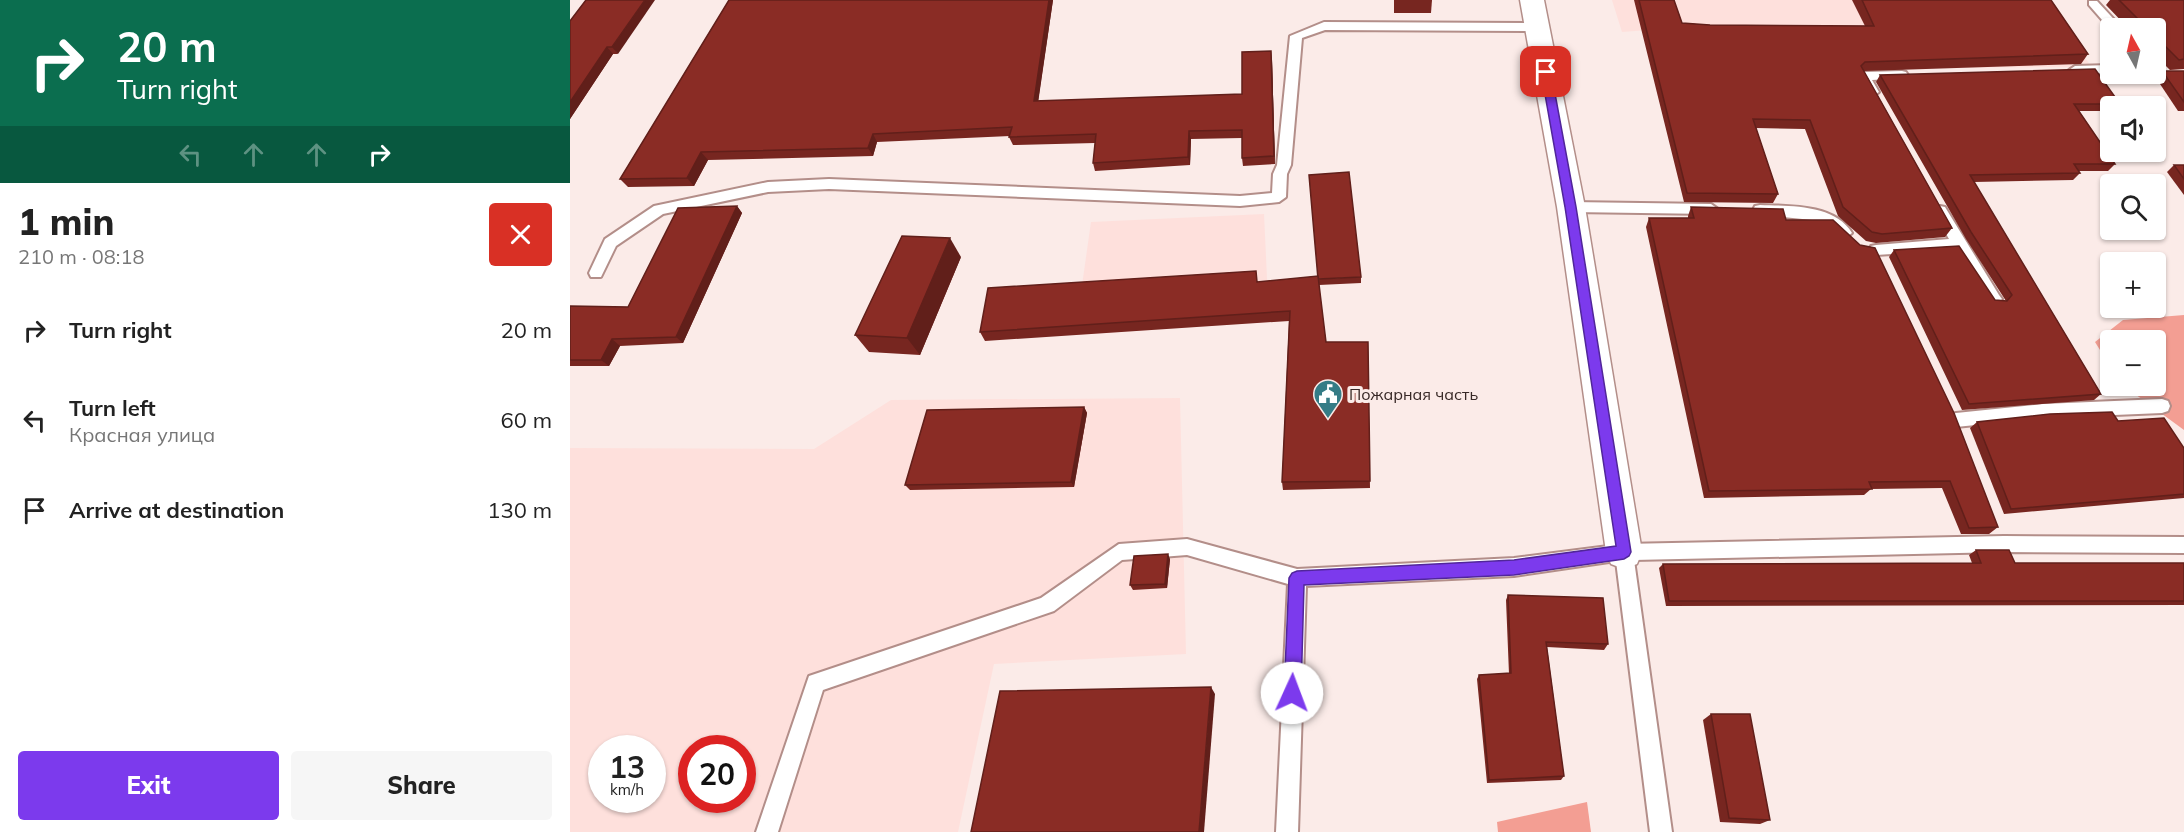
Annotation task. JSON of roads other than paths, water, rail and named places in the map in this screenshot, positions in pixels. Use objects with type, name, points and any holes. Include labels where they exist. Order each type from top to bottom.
[{"type":"street","points":[[1535,14],[1570,207],[1624,552]]},
{"type":"lane","points":[[2093,3],[2107,18]]},
{"type":"lane","points":[[596,273],[610,243],[659,210],[768,187],[829,184],[1240,201],[1279,197],[1296,36],[1324,26],[1535,14]]},
{"type":"lane","points":[[2064,71],[2100,69]]},
{"type":"lane","points":[[1881,106],[1864,76],[1911,75]]},
{"type":"lane","points":[[1931,195],[1996,301]]},
{"type":"lane","points":[[1570,207],[1722,210]]},
{"type":"lane","points":[[1746,210],[1804,211],[1833,222],[1868,250],[1959,244]]},
{"type":"lane","points":[[1955,420],[2043,411],[2162,406]]},
{"type":"lane","points":[[1996,524],[2004,544]]},
{"type":"lane","points":[[767,832],[816,683],[1047,605],[1119,552],[1187,547],[1297,578],[1514,567],[1624,552],[2004,544],[2184,545]]},
{"type":"lane","points":[[1624,552],[1661,832]]},
{"type":"lane","points":[[1287,832],[1297,578]]},
{"type":"place","name":"Пожарная часть","points":[[1328,420]]}]
